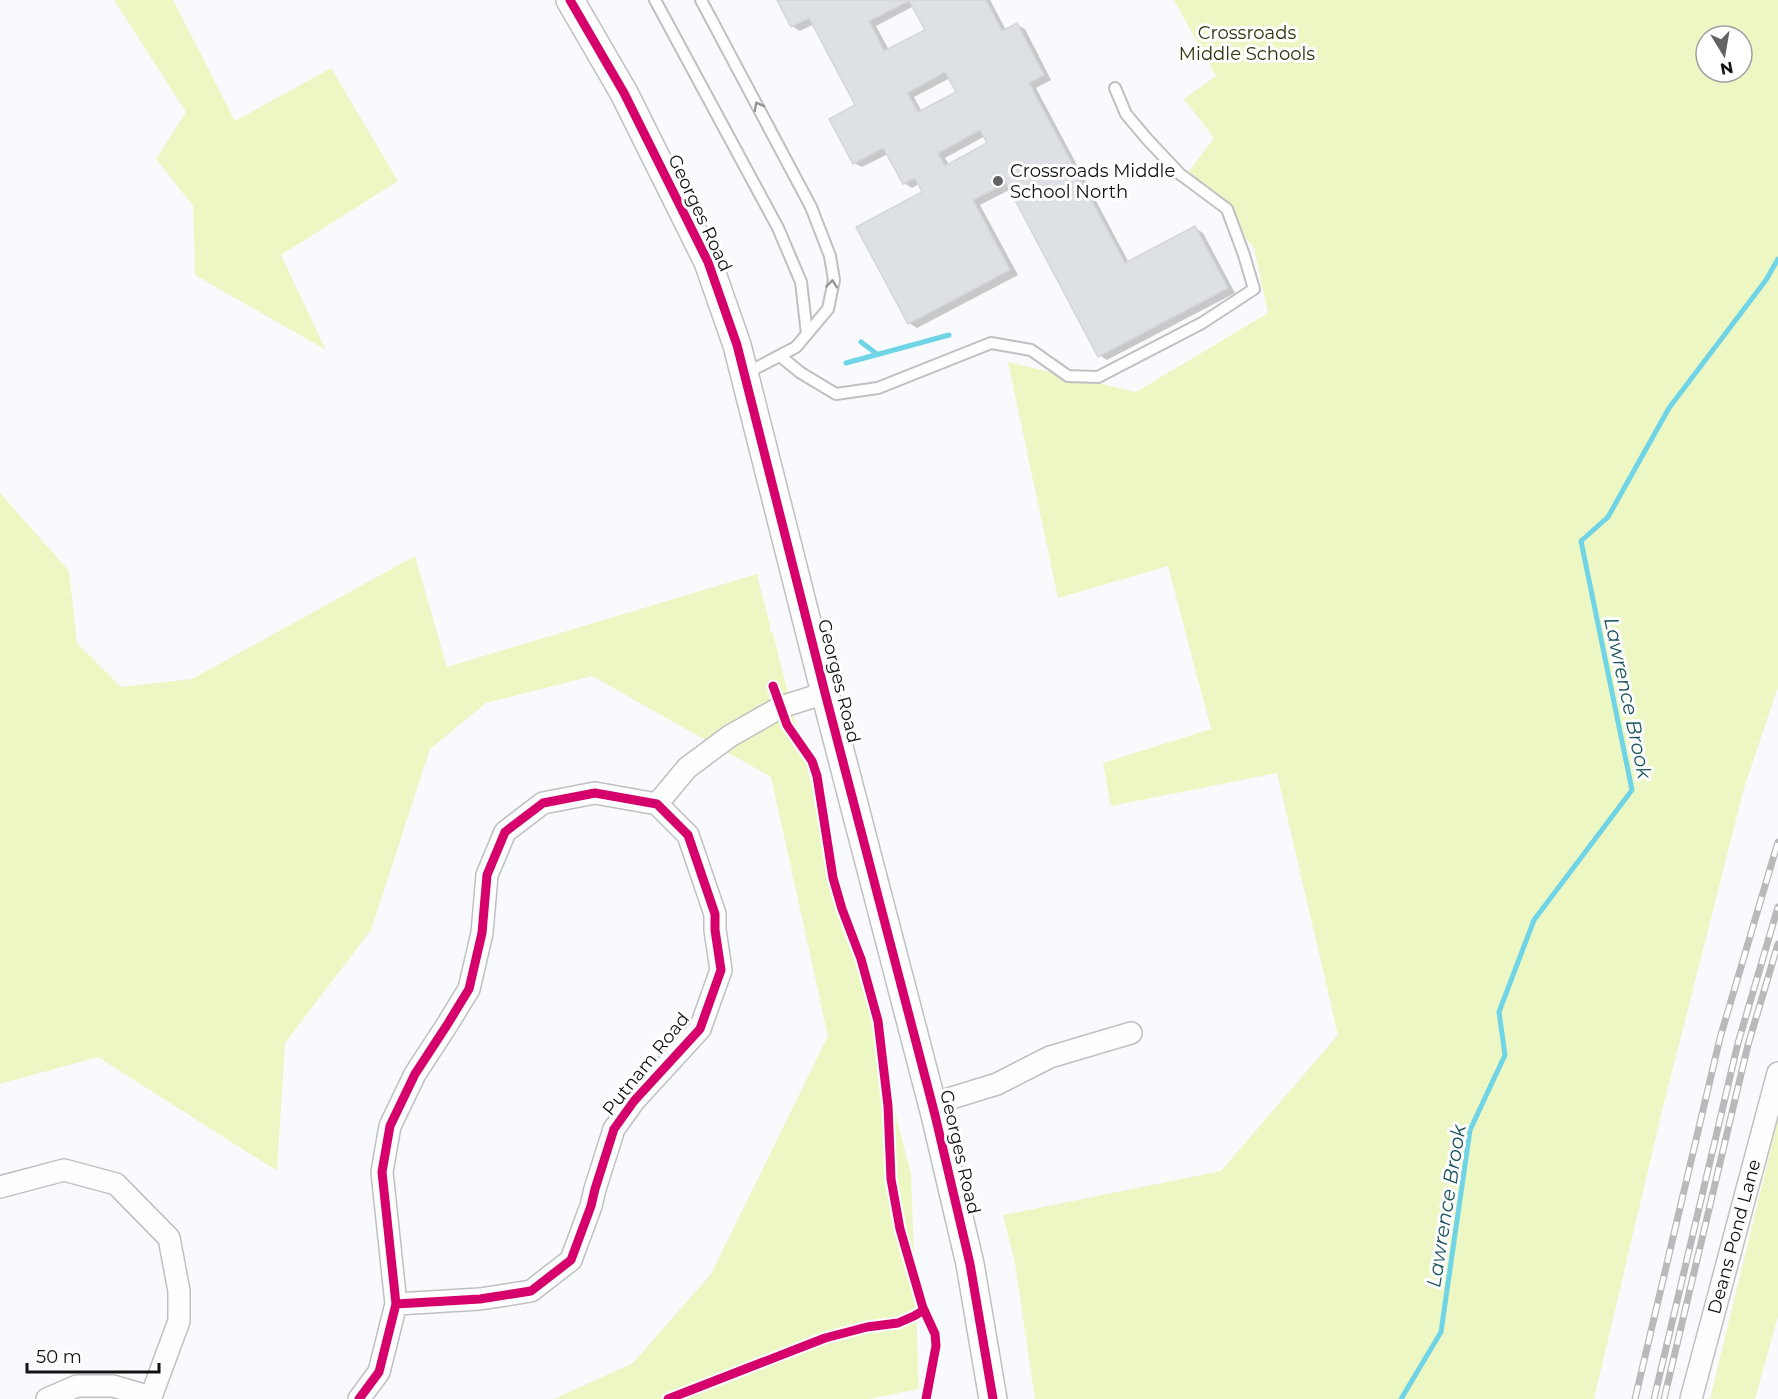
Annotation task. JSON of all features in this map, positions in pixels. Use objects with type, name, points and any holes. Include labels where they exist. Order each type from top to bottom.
[{"type":"street","name":"Georges Road","points":[[570,0],[624,93],[708,262],[737,345],[932,1104],[970,1264],[992,1399]]},
{"type":"street","points":[[359,1399],[379,1372],[396,1304],[382,1172],[390,1126],[415,1074],[469,989],[482,933],[487,875],[505,832],[543,803],[595,793],[657,804],[687,768],[730,736],[781,707],[825,693]]},
{"type":"street","name":"Putnam Road","points":[[396,1304],[480,1299],[531,1291],[570,1260],[591,1206],[614,1129],[634,1101],[700,1029],[722,970],[715,930],[715,914],[688,835],[657,804]]},
{"type":"street","points":[[932,1104],[997,1084],[1050,1057],[1131,1033]]},
{"type":"street","name":"Deans Pond Lane","points":[[1691,1399],[1778,1074]]},
{"type":"street","points":[[0,1187],[64,1170],[116,1184],[170,1238],[179,1291],[179,1321],[153,1398],[113,1386],[77,1386],[47,1399]]},
{"type":"lane","points":[[655,0],[778,228],[801,282],[807,334]]},
{"type":"lane","points":[[701,0],[811,207],[830,256],[834,280],[828,309],[796,347],[745,374]]},
{"type":"lane","points":[[780,356],[801,373],[836,394],[878,388],[991,343],[1031,350],[1068,376],[1098,377],[1202,323],[1254,288],[1227,208],[1180,174],[1147,140],[1126,114],[1115,88]]},
{"type":"green space","points":[[114,0],[173,0],[235,121],[331,68],[398,181],[281,255],[326,350],[195,275],[193,206],[156,159],[186,112]]},
{"type":"green space","name":"Crossroads Middle Schools","points":[[1174,0],[1778,0],[1778,687],[1744,788],[1662,1111],[1594,1399],[1035,1399],[1015,1263],[1003,1215],[1221,1171],[1338,1035],[1277,773],[1111,806],[1103,763],[1211,729],[1168,566],[1058,598],[1008,362],[1136,392],[1268,313],[1254,248],[1189,171],[1214,138],[1184,99],[1216,76]]},
{"type":"green space","points":[[0,493],[69,571],[77,643],[121,687],[192,679],[415,556],[447,667],[757,574],[911,1174],[919,1389],[869,1399],[554,1399],[633,1363],[711,1274],[828,1036],[771,777],[592,676],[486,703],[430,749],[371,930],[285,1043],[277,1171],[98,1057],[0,1084]]},
{"type":"green space","points":[[1778,1119],[1778,1316],[1755,1399],[1710,1399]]},
{"type":"building","name":"Crossroads Middle School North","points":[[777,0],[986,0],[1002,31],[1017,23],[1044,75],[1029,83],[1125,263],[1195,226],[1228,288],[1098,357],[1006,183],[973,200],[1010,270],[908,324],[856,227],[922,192],[915,178],[903,184],[883,148],[853,164],[829,119],[855,105],[809,18],[791,27]],"holes":[[[909,1],[925,30],[884,51],[869,21]],[[945,72],[956,92],[918,112],[907,93]],[[980,130],[987,143],[945,166],[938,153]]]},
{"type":"waterway","name":"Lawrence Brook","points":[[1401,1399],[1441,1332],[1470,1130],[1505,1055],[1499,1012],[1534,920],[1632,790],[1581,541],[1608,517],[1669,408],[1766,280],[1778,259]]},
{"type":"waterway","points":[[846,363],[949,335]]},
{"type":"waterway","points":[[861,342],[877,354]]},
{"type":"railway","points":[[1635,1399],[1720,1038],[1778,842]]},
{"type":"railway","points":[[1654,1399],[1738,1043],[1778,907]]},
{"type":"railway","points":[[1664,1399],[1748,1045],[1778,944]]},
{"type":"cycle path","points":[[570,0],[624,93],[708,262],[737,345],[935,1115],[970,1264],[993,1399]]},
{"type":"cycle path","points":[[773,686],[787,725],[812,761],[817,776],[833,878],[861,959],[878,1021],[888,1106],[891,1179],[900,1229],[923,1308],[935,1334],[936,1346],[926,1399]]},
{"type":"cycle path","points":[[359,1399],[379,1372],[396,1304],[382,1172],[390,1126],[415,1074],[469,989],[482,933],[487,875],[505,832],[543,803],[595,793],[657,804],[688,835],[715,914],[721,970],[700,1029],[634,1101],[614,1129],[591,1206],[571,1260],[531,1291],[480,1299],[396,1304]]},
{"type":"cycle path","points":[[668,1399],[825,1338],[867,1327],[898,1323],[924,1310]]},
{"type":"place","name":"Crossroads Middle School North","points":[[998,181]]}]
